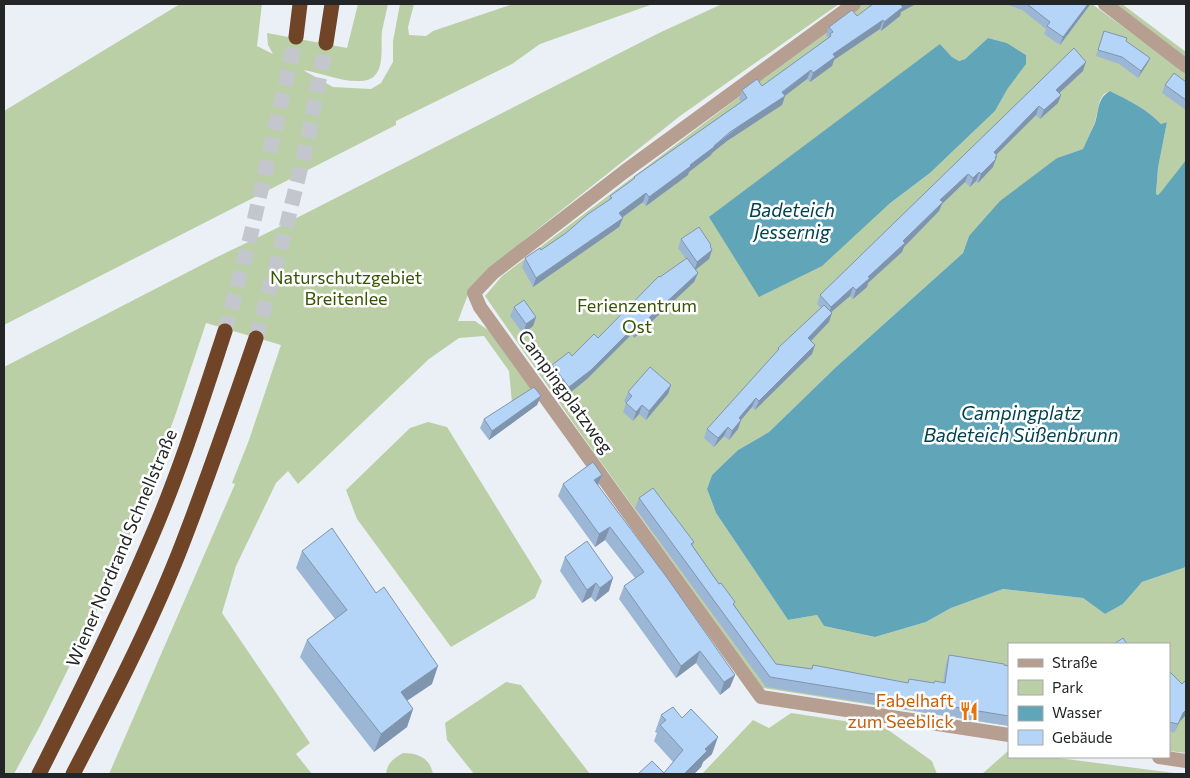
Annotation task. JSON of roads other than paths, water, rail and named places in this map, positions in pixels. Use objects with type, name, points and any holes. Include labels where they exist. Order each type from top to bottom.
[{"type":"highway","points":[[296,37],[300,4]]},
{"type":"highway","points":[[326,43],[333,8]]},
{"type":"highway","name":"Wiener Nordrand Schnellstraße","points":[[38,774],[88,677],[151,537],[190,438],[225,331]]},
{"type":"highway","points":[[73,774],[118,687],[177,557],[221,441],[256,338]]},
{"type":"street","name":"Campingplatzweg","points":[[854,4],[624,172],[493,272],[474,294],[480,308],[761,697],[1008,735]]},
{"type":"street","points":[[1104,4],[1186,66]]},
{"type":"street","points":[[1166,758],[1186,761]]},
{"type":"water","name":"Badeteich Jessernig","points":[[988,38],[1007,43],[1026,55],[1026,64],[1008,88],[995,111],[930,173],[889,204],[822,266],[759,297],[709,217],[940,44],[952,57],[959,61],[965,59]]},
{"type":"water","name":"Campingplatz Badeteich Süßenbrunn","points":[[1110,91],[1143,109],[1161,124],[1167,122],[1158,168],[1156,194],[1158,195],[1161,192],[1186,160],[1186,567],[1142,582],[1123,604],[1105,614],[1083,598],[1003,589],[951,608],[926,622],[875,637],[824,626],[817,615],[788,620],[716,513],[707,489],[712,475],[738,450],[769,432],[835,368],[963,253],[969,236],[1000,201],[1057,158],[1083,149],[1095,123],[1099,105],[1103,97]]},
{"type":"tunnel","points":[[225,331],[251,234],[296,37]]},
{"type":"tunnel","points":[[256,338],[308,138],[326,43]]},
{"type":"place","name":"Fabelhaft zum Seeblick","points":[[969,711]]},
{"type":"park label","name":"Naturschutzgebiet Breitenlee","points":[[346,288]]},
{"type":"park label","name":"Ferienzentrum Ost","points":[[637,316]]}]
